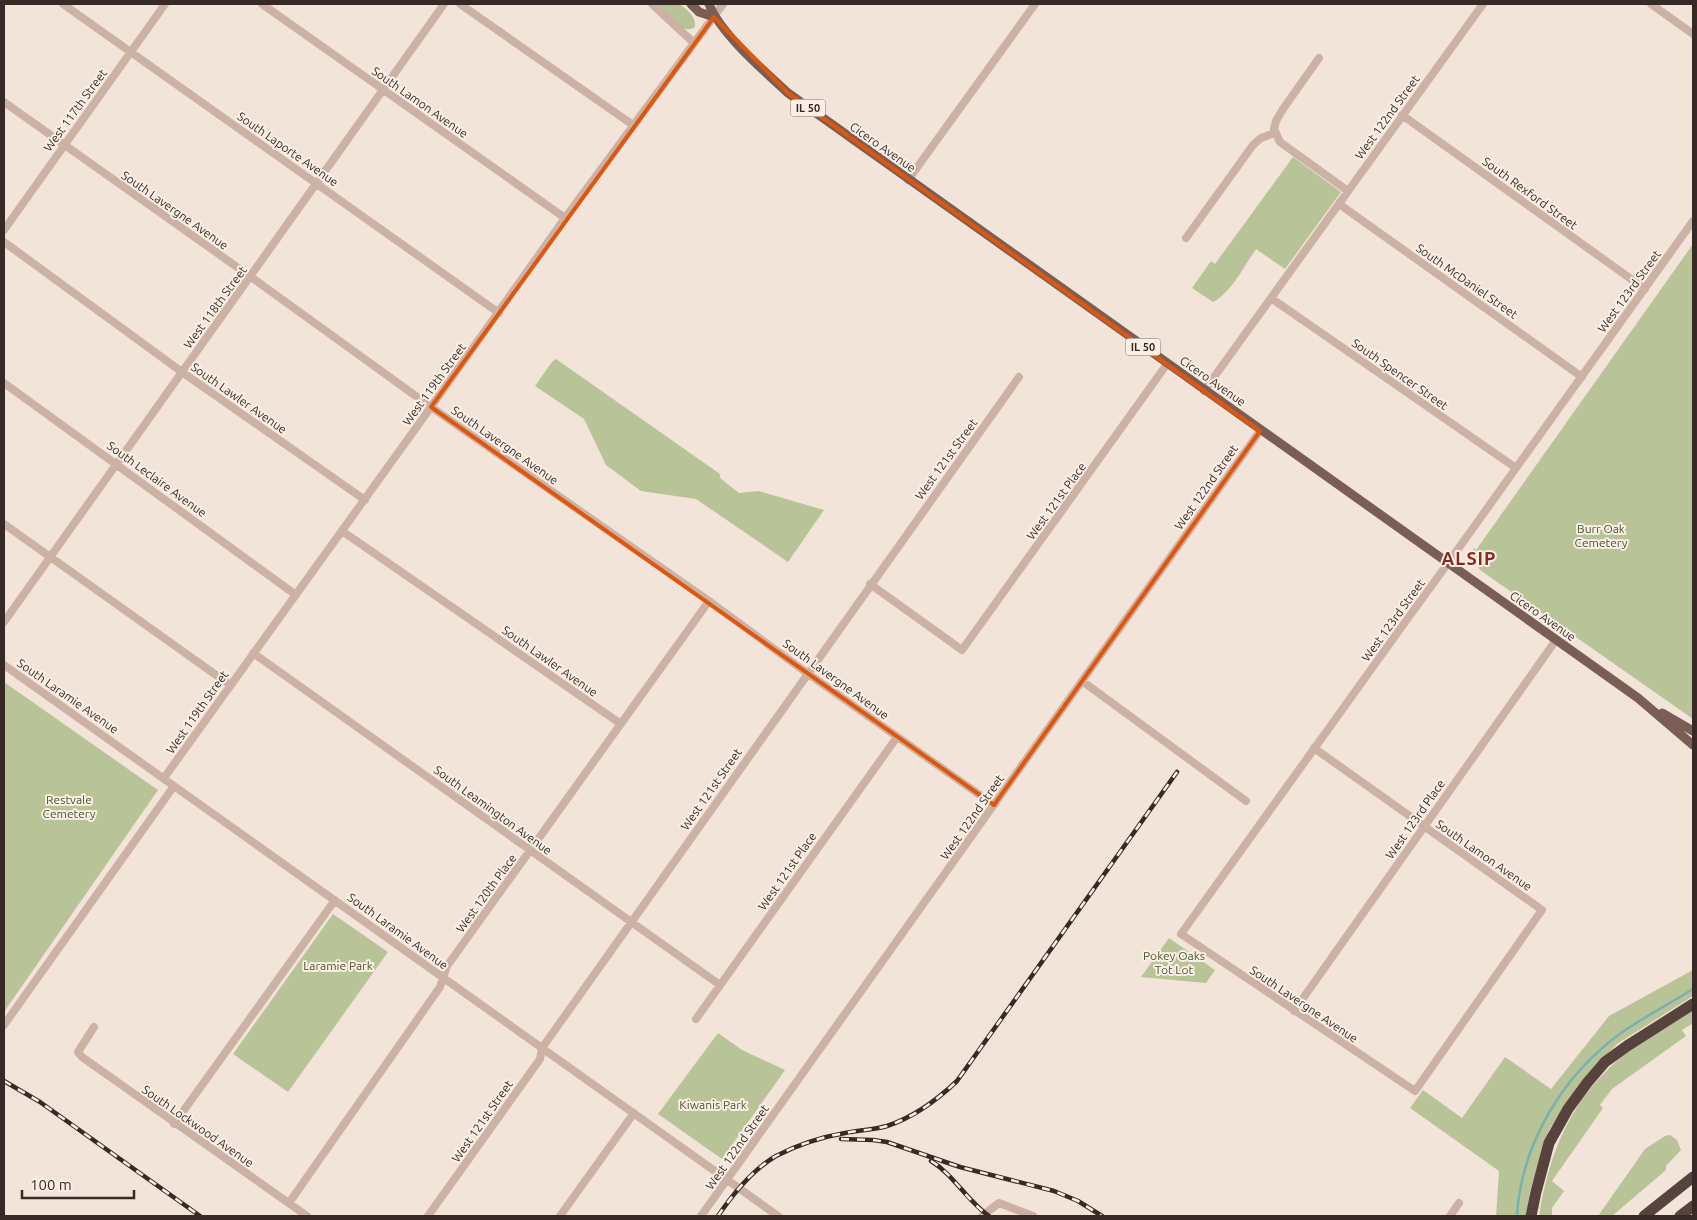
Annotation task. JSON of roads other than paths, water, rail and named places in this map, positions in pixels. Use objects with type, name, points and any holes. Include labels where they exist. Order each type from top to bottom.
[{"type":"highway","points":[[1531,1216],[1549,1143],[1568,1109],[1582,1090],[1606,1062],[1627,1046],[1693,1004]]},
{"type":"highway","points":[[1644,1216],[1693,1177]]},
{"type":"highway","points":[[1680,1216],[1693,1206]]},
{"type":"main road","name":"Cicero Avenue","points":[[691,4],[699,12],[714,17]]},
{"type":"main road","name":"Cicero Avenue","points":[[708,4],[714,17],[757,65],[788,94],[1638,698],[1693,732]]},
{"type":"main road","name":"Cicero Avenue","points":[[1638,698],[1693,745]]},
{"type":"street","name":"South Laporte Avenue","points":[[63,4],[499,313]]},
{"type":"street","name":"West 117th Street","points":[[4,230],[165,4]]},
{"type":"street","name":"South Lamon Avenue","points":[[262,4],[565,218]]},
{"type":"street","name":"West 118th Street","points":[[4,622],[444,4]]},
{"type":"street","points":[[460,4],[633,125]]},
{"type":"street","points":[[652,4],[694,42]]},
{"type":"street","name":"West 119th Street","points":[[164,778],[499,313],[565,218],[723,4]]},
{"type":"street","points":[[908,180],[1036,4]]},
{"type":"street","name":"West 122nd Street","points":[[1204,391],[1483,4]]},
{"type":"street","points":[[1651,4],[1693,34]]},
{"type":"street","points":[[1319,58],[1283,108],[1274,125],[1275,133],[1280,142],[1348,191]]},
{"type":"street","name":"South Lavergne Avenue","points":[[4,102],[994,805]]},
{"type":"street","name":"South Rexford Street","points":[[1402,115],[1645,289]]},
{"type":"street","points":[[1186,238],[1253,145],[1261,138],[1275,133]]},
{"type":"street","name":"South McDaniel Street","points":[[1338,204],[1582,377]]},
{"type":"street","name":"West 123rd Street","points":[[1181,934],[1693,221]]},
{"type":"street","name":"South Lawler Avenue","points":[[4,242],[182,372],[365,500]]},
{"type":"street","name":"South Spencer Street","points":[[1271,298],[1516,468]]},
{"type":"street","name":"West 121st Place","points":[[870,584],[962,650],[1167,364]]},
{"type":"street","name":"West 121st Street","points":[[428,1216],[540,1059],[542,1048],[870,584],[1019,377]]},
{"type":"street","name":"South Leclaire Avenue","points":[[4,383],[296,595]]},
{"type":"street","name":"West 122nd Street","points":[[701,1216],[1260,431]]},
{"type":"street","points":[[4,524],[230,685]]},
{"type":"street","name":"South Lawler Avenue","points":[[342,531],[621,724]]},
{"type":"street","name":"West 120th Place","points":[[288,1203],[440,987],[447,966],[709,601]]},
{"type":"street","name":"West 123rd Place","points":[[1294,1011],[1556,640]]},
{"type":"street","name":"South Leamington Avenue","points":[[253,653],[720,985]]},
{"type":"street","name":"South Laramie Avenue","points":[[4,665],[778,1216]]},
{"type":"street","points":[[1082,681],[1246,802]]},
{"type":"street","name":"West 121st Place","points":[[696,1019],[896,736]]},
{"type":"street","name":"South Lamon Avenue","points":[[1314,748],[1542,910],[1415,1091]]},
{"type":"street","points":[[4,1025],[174,786]]},
{"type":"street","points":[[174,1124],[335,900]]},
{"type":"street","name":"South Lavergne Avenue","points":[[1181,934],[1415,1091]]},
{"type":"street","name":"South Lockwood Avenue","points":[[94,1027],[78,1052],[91,1064],[307,1216]]},
{"type":"street","points":[[560,1216],[634,1114]]},
{"type":"street","points":[[982,1216],[999,1203],[1032,1216]]},
{"type":"street","points":[[1450,1216],[1459,1203]]},
{"type":"waterway","points":[[1517,1216],[1520,1189],[1536,1138],[1564,1090],[1581,1069],[1621,1033],[1693,989]]},
{"type":"railway","points":[[718,1216],[744,1183],[759,1168],[776,1156],[792,1148],[819,1139],[887,1126],[897,1122],[924,1108],[957,1081],[1177,772]]},
{"type":"railway","points":[[4,1081],[40,1102],[200,1216]]},
{"type":"railway","points":[[841,1139],[887,1142],[960,1167],[1054,1191],[1078,1201],[1102,1216]]},
{"type":"railway","points":[[931,1161],[947,1173],[974,1203],[989,1216]]},
{"type":"district","name":"ALSIP","points":[[1469,558]]},
{"type":"park label","name":"Burr Oak Cemetery","points":[[1601,535]]},
{"type":"park label","name":"Restvale Cemetery","points":[[69,806]]},
{"type":"park label","name":"Pokey Oaks Tot Lot","points":[[1174,962]]},
{"type":"park label","name":"Laramie Park","points":[[338,965]]},
{"type":"park label","name":"Kiwanis Park","points":[[713,1104]]}]
